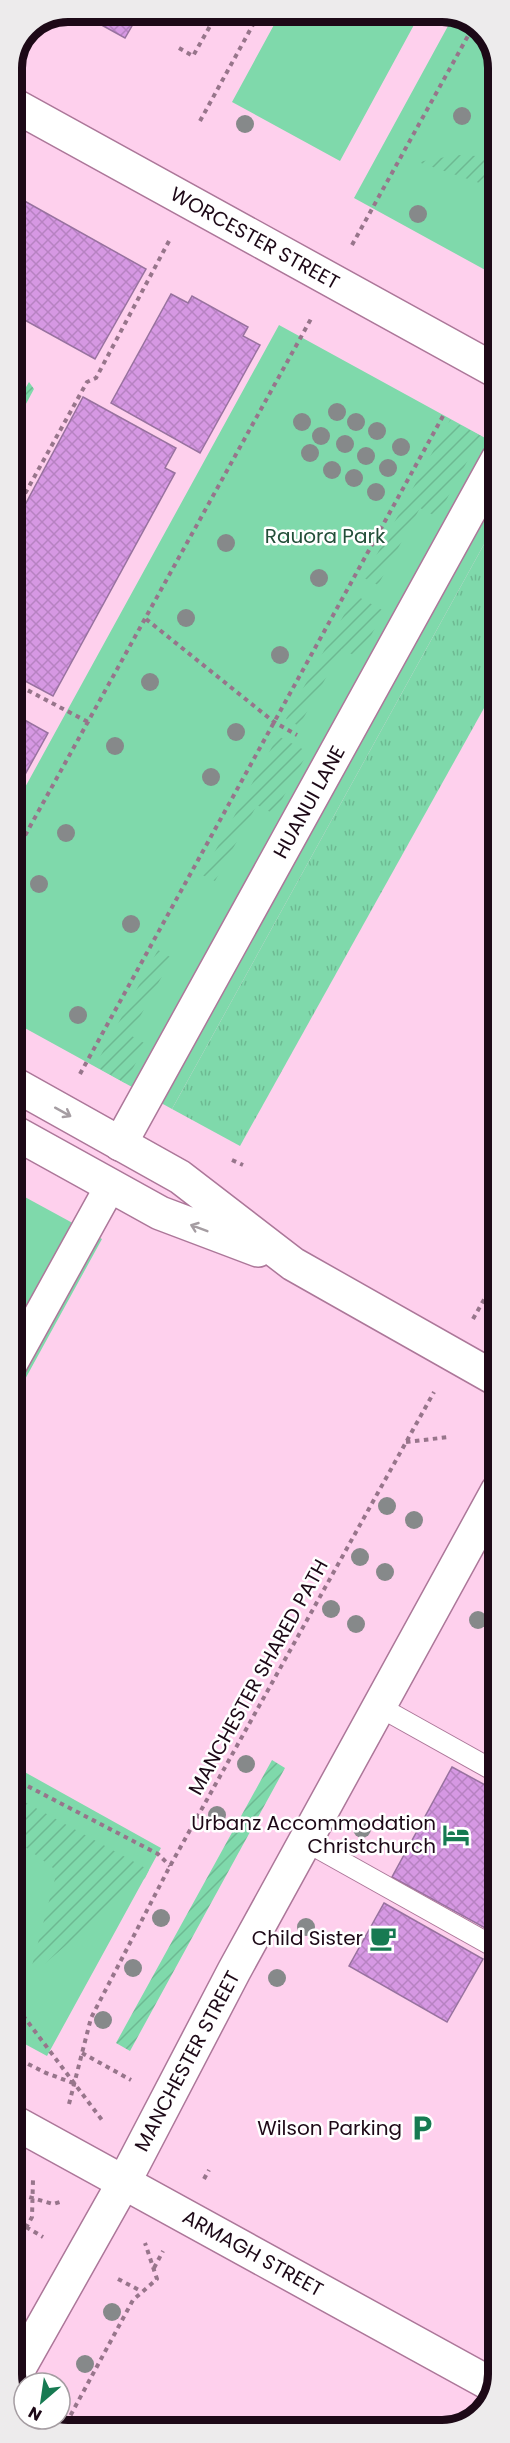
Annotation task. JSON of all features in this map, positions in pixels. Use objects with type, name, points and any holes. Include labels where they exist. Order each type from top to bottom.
[{"type":"street","name":"WORCESTER STREET","points":[[22,110],[487,366]]},
{"type":"street","name":"HUANUI LANE","points":[[120,1144],[487,479]]},
{"type":"street","points":[[22,1089],[180,1177],[293,1264],[488,1374]]},
{"type":"street","points":[[22,1137],[160,1212],[293,1264]]},
{"type":"street","points":[[23,1345],[111,1185]]},
{"type":"street","name":"MANCHESTER STREET","points":[[23,2361],[124,2182],[305,1841],[488,1509]]},
{"type":"street","name":"ARMAGH STREET","points":[[23,2127],[487,2382]]},
{"type":"lane","points":[[378,1707],[488,1767]]},
{"type":"lane","points":[[305,1841],[488,1943]]},
{"type":"path","points":[[179,48],[193,56],[212,22]]},
{"type":"path","points":[[200,122],[254,22]]},
{"type":"path","points":[[350,249],[470,32]]},
{"type":"path","points":[[22,499],[87,382],[96,378],[169,241]]},
{"type":"path","points":[[22,840],[315,312]]},
{"type":"path","points":[[78,1077],[443,416]]},
{"type":"path","points":[[146,619],[274,722],[334,756]]},
{"type":"path","points":[[22,687],[88,722]]},
{"type":"path","name":"MANCHESTER SHARED PATH","points":[[67,2110],[90,2018],[170,1866],[454,1356]]},
{"type":"path","points":[[405,1442],[449,1437]]},
{"type":"path","points":[[23,1784],[158,1854],[170,1866]]},
{"type":"path","points":[[23,2015],[104,2123]]},
{"type":"path","points":[[82,2053],[128,2079]]},
{"type":"path","points":[[23,2061],[74,2083]]},
{"type":"path","points":[[23,2232],[32,2217],[33,2173]]},
{"type":"path","points":[[23,2196],[53,2204]]},
{"type":"path","points":[[26,2227],[45,2237]]},
{"type":"path","points":[[72,2413],[134,2300],[141,2291],[157,2279],[153,2269]]},
{"type":"path","points":[[127,2284],[141,2291]]},
{"type":"green space","points":[[275,23],[415,23],[340,161],[232,102]]},
{"type":"green space","points":[[449,24],[467,30],[483,48],[487,63],[487,271],[354,198]]},
{"type":"green space","points":[[457,155],[487,157],[487,186],[418,162]]},
{"type":"green space","name":"Rauora Park","points":[[279,325],[487,439],[487,539],[172,1109],[22,1027],[22,792]]},
{"type":"green space","points":[[29,382],[34,389],[22,411],[22,394]]},
{"type":"green space","points":[[450,420],[481,436],[437,517],[420,508],[378,585],[364,578]]},
{"type":"green space","points":[[487,539],[487,702],[240,1146],[172,1109]]},
{"type":"green space","points":[[355,595],[384,611],[359,658],[342,649],[299,726],[286,719]]},
{"type":"green space","points":[[278,736],[308,752],[274,814],[257,805],[215,881],[202,875]]},
{"type":"green space","points":[[158,950],[172,958],[130,1035],[146,1044],[125,1083],[95,1066]]},
{"type":"green space","points":[[22,1196],[102,1239],[23,1384]]},
{"type":"green space","points":[[272,1760],[285,1768],[130,2051],[116,2043]]},
{"type":"green space","points":[[23,1771],[161,1848],[47,2056],[23,2043]]},
{"type":"green space","points":[[23,1801],[149,1870],[145,1878],[29,1977],[57,1871],[23,1845]]},
{"type":"building","points":[[96,22],[134,22],[125,38]]},
{"type":"building","points":[[22,200],[146,269],[95,359],[22,319]]},
{"type":"building","points":[[171,294],[188,303],[192,296],[248,327],[243,336],[260,345],[200,453],[111,403]]},
{"type":"building","points":[[83,397],[176,448],[165,468],[175,473],[53,696],[22,680],[22,510]]},
{"type":"building","points":[[22,719],[48,733],[22,779]]},
{"type":"building","name":"Urbanz Accommodation Christchurch","points":[[452,1767],[488,1786],[488,1929],[392,1877]]},
{"type":"building","points":[[384,1903],[483,1959],[447,2022],[349,1966]]},
{"type":"place","name":"Urbanz Accommodation Christchurch","points":[[456,1835]]},
{"type":"place","name":"Child Sister","points":[[383,1938]]},
{"type":"place","name":"Wilson Parking","points":[[422,2128]]}]
